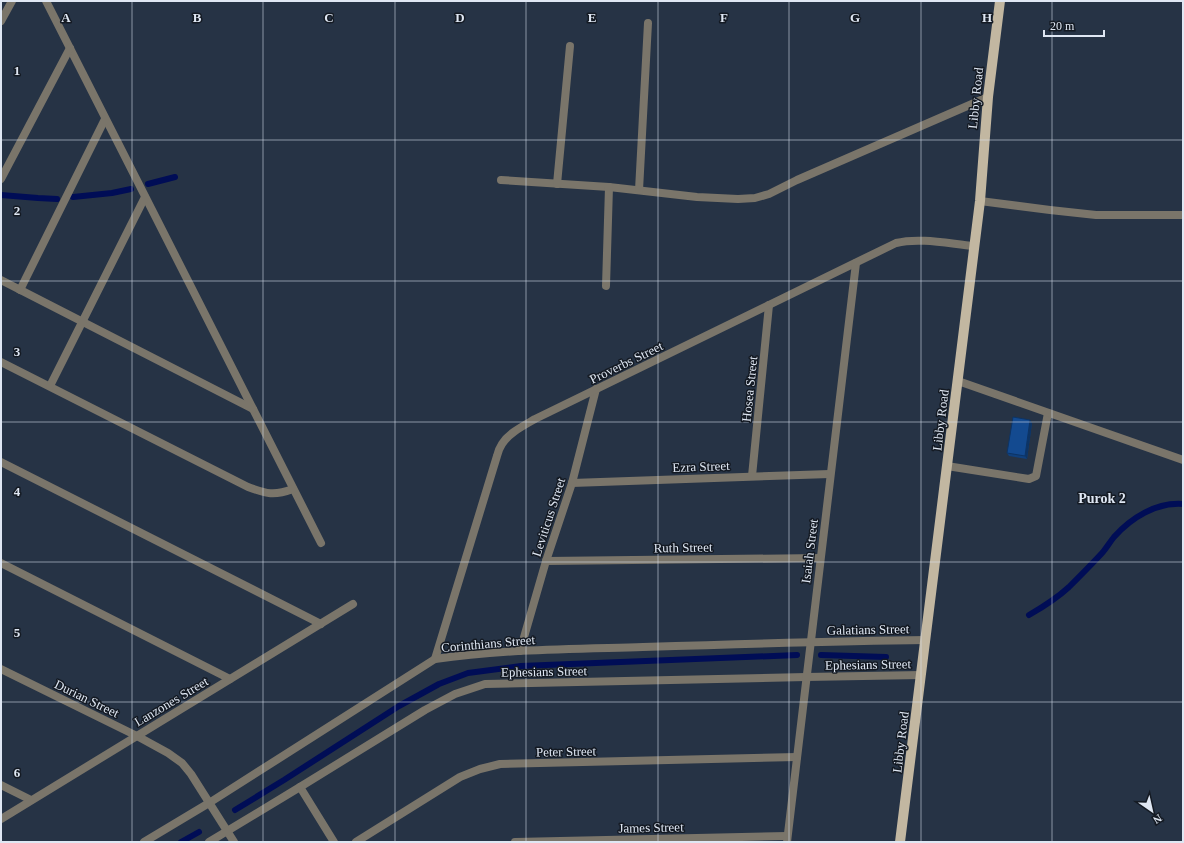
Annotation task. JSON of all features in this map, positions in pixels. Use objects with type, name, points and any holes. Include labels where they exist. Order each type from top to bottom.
[{"type":"main road","name":"Libby Road","points":[[900,842],[980,201],[988,97],[1000,1]]},
{"type":"street","points":[[1,21],[12,1]]},
{"type":"street","points":[[46,1],[321,543]]},
{"type":"street","points":[[639,190],[648,23]]},
{"type":"street","points":[[557,184],[570,46]]},
{"type":"street","points":[[1,180],[70,48]]},
{"type":"street","points":[[501,180],[609,187],[738,200],[754,198],[769,194],[797,180],[988,97]]},
{"type":"street","points":[[20,290],[105,119]]},
{"type":"street","points":[[606,286],[609,187]]},
{"type":"street","points":[[50,386],[145,197]]},
{"type":"street","points":[[980,201],[1096,215],[1183,215]]},
{"type":"street","name":"Proverbs Street","points":[[435,659],[497,456],[502,444],[511,434],[521,427],[596,389],[896,243],[916,240],[974,246]]},
{"type":"street","name":"Isaiah Street","points":[[787,839],[856,263]]},
{"type":"street","points":[[1,280],[253,409]]},
{"type":"street","name":"Hosea Street","points":[[752,476],[769,304]]},
{"type":"street","points":[[1,362],[248,487],[273,494],[282,493],[293,489]]},
{"type":"street","points":[[958,381],[1183,460]]},
{"type":"street","name":"Leviticus Street","points":[[520,651],[546,561],[572,484],[596,389]]},
{"type":"street","points":[[947,466],[1029,480],[1036,476],[1048,413]]},
{"type":"street","points":[[1,462],[321,624]]},
{"type":"street","name":"Ezra Street","points":[[572,484],[830,474]]},
{"type":"street","name":"Ruth Street","points":[[546,561],[820,558]]},
{"type":"street","points":[[1,564],[230,680]]},
{"type":"street","name":"Lanzones Street","points":[[1,819],[353,604]]},
{"type":"street","name":"Galatians Street","points":[[810,642],[926,640]]},
{"type":"street","name":"Corinthians Street","points":[[209,803],[435,659],[464,655],[520,651],[810,642]]},
{"type":"street","name":"Durian Street","points":[[1,669],[137,736],[168,753],[182,763],[191,774],[234,842]]},
{"type":"street","name":"Ephesians Street","points":[[209,842],[300,788],[425,710],[455,694],[484,684],[921,675]]},
{"type":"street","name":"Peter Street","points":[[356,842],[460,777],[480,769],[500,764],[797,757]]},
{"type":"street","points":[[1,785],[31,800]]},
{"type":"street","points":[[300,788],[334,842]]},
{"type":"street","points":[[144,842],[209,803]]},
{"type":"street","name":"James Street","points":[[515,842],[787,839]]},
{"type":"building","points":[[1013,417],[1030,420],[1025,456],[1007,453]]},
{"type":"waterway","points":[[148,184],[175,177]]},
{"type":"waterway","points":[[73,197],[112,193],[131,189]]},
{"type":"waterway","points":[[1,195],[57,199]]},
{"type":"waterway","points":[[1029,615],[1050,602],[1069,587],[1103,552],[1114,537],[1136,518],[1163,506],[1183,504]]},
{"type":"waterway","points":[[235,810],[399,706],[439,684],[468,673],[521,666],[797,655]]},
{"type":"waterway","points":[[821,655],[886,657]]},
{"type":"waterway","points":[[181,842],[199,832]]},
{"type":"district","name":"Purok 2","points":[[1102,498]]}]
